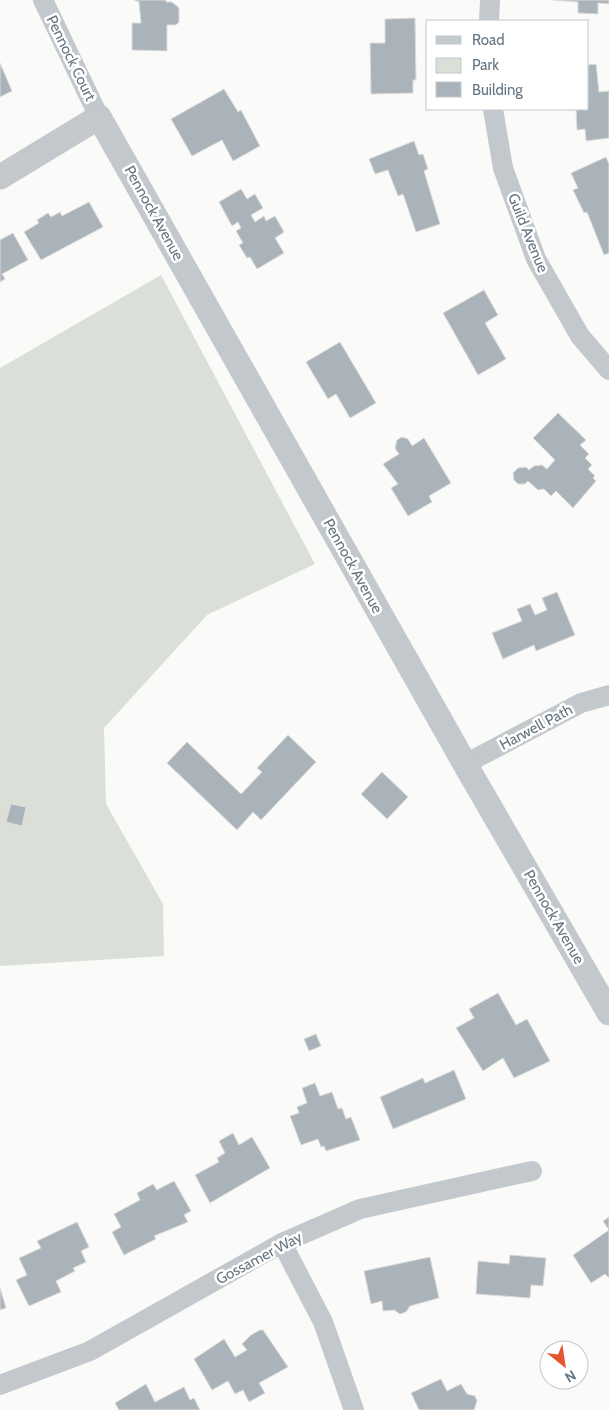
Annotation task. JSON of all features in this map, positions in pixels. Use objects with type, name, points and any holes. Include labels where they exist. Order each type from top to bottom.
[{"type":"street","name":"Pennock Court","points":[[43,0],[99,117]]},
{"type":"street","points":[[489,20],[490,0]]},
{"type":"street","name":"Guild Avenue","points":[[494,110],[503,168],[536,260],[580,336],[609,370]]},
{"type":"street","points":[[0,177],[99,117]]},
{"type":"street","name":"Pennock Avenue","points":[[99,117],[465,764],[609,1013]]},
{"type":"street","name":"Harwell Path","points":[[465,764],[581,703],[609,695]]},
{"type":"street","name":"Gossamer Way","points":[[0,1385],[90,1351],[282,1243],[360,1209],[532,1172]]},
{"type":"street","points":[[282,1243],[323,1322],[354,1410]]},
{"type":"green space","points":[[161,275],[315,564],[207,615],[104,728],[106,804],[163,904],[164,956],[0,966],[0,368]]},
{"type":"building","points":[[134,0],[166,0],[166,2],[172,2],[179,8],[179,22],[176,25],[167,25],[167,51],[132,50],[132,23],[141,23],[139,2]]},
{"type":"building","points":[[553,0],[609,0],[609,4],[598,3],[598,14],[578,13],[578,2]]},
{"type":"building","points":[[415,18],[416,80],[413,80],[413,93],[371,94],[370,43],[385,43],[385,19]]},
{"type":"building","points":[[0,63],[12,91],[0,97]]},
{"type":"building","points":[[596,64],[599,92],[609,91],[609,138],[586,141],[585,129],[577,130],[576,110],[589,110],[589,65]]},
{"type":"building","points":[[224,89],[238,112],[241,110],[260,146],[233,161],[222,140],[192,156],[171,119]]},
{"type":"building","points":[[414,141],[419,155],[423,154],[428,169],[424,171],[440,224],[416,232],[403,194],[398,196],[388,170],[375,174],[369,159]]},
{"type":"building","points":[[606,157],[609,164],[609,253],[604,255],[587,212],[584,213],[573,190],[578,188],[571,173]]},
{"type":"building","points":[[241,189],[247,199],[255,194],[263,208],[251,215],[255,222],[264,216],[266,221],[275,216],[284,232],[275,238],[284,253],[257,269],[250,257],[247,258],[239,245],[243,243],[236,231],[241,228],[238,222],[232,226],[219,202]]},
{"type":"building","points":[[89,202],[103,227],[41,260],[24,232],[39,223],[37,220],[48,213],[51,217],[60,212],[62,216]]},
{"type":"building","points":[[13,233],[28,260],[2,274],[5,279],[0,282],[0,240]]},
{"type":"building","points":[[484,290],[498,315],[485,323],[506,359],[478,375],[443,313]]},
{"type":"building","points":[[340,342],[376,403],[350,418],[336,394],[328,399],[306,362]]},
{"type":"building","points":[[558,413],[586,440],[580,445],[589,454],[585,458],[592,465],[588,469],[595,476],[593,478],[596,481],[573,508],[556,491],[551,496],[544,489],[538,490],[528,481],[525,484],[518,484],[514,480],[513,473],[518,468],[526,467],[529,470],[534,466],[542,465],[547,469],[555,460],[533,438]]},
{"type":"building","points":[[402,437],[408,439],[412,446],[424,438],[451,483],[429,496],[432,502],[408,516],[391,488],[398,484],[383,464],[399,454],[395,448],[397,440]]},
{"type":"building","points":[[557,592],[575,635],[536,651],[534,645],[503,659],[492,633],[522,621],[517,609],[530,604],[535,615],[547,610],[542,598]]},
{"type":"building","points":[[288,735],[316,762],[261,820],[253,812],[237,830],[167,763],[187,742],[241,794],[262,772],[257,768]]},
{"type":"building","points":[[382,772],[408,797],[387,819],[361,794]]},
{"type":"building","points":[[11,804],[26,807],[22,826],[6,822]]},
{"type":"building","points":[[498,993],[516,1025],[527,1019],[550,1061],[514,1078],[503,1058],[483,1071],[456,1028],[474,1018],[469,1009]]},
{"type":"building","points":[[316,1034],[321,1046],[309,1051],[304,1039]]},
{"type":"building","points":[[454,1070],[466,1099],[393,1129],[380,1097],[423,1078],[425,1083]]},
{"type":"building","points":[[315,1083],[320,1096],[332,1092],[338,1109],[342,1108],[346,1119],[351,1117],[360,1140],[326,1151],[324,1146],[321,1147],[318,1139],[301,1145],[290,1116],[299,1113],[297,1107],[307,1103],[302,1088]]},
{"type":"building","points":[[233,1133],[239,1145],[252,1137],[270,1168],[210,1203],[195,1175],[219,1162],[217,1158],[225,1153],[219,1141]]},
{"type":"building","points":[[174,1181],[191,1211],[184,1215],[188,1222],[154,1236],[156,1239],[124,1255],[112,1232],[121,1227],[114,1214],[140,1200],[137,1193],[153,1184],[157,1190]]},
{"type":"building","points":[[609,1217],[609,1230],[603,1221]]},
{"type":"building","points":[[77,1222],[89,1247],[81,1251],[86,1262],[73,1268],[75,1271],[56,1281],[61,1292],[29,1306],[16,1280],[27,1275],[19,1258],[41,1248],[37,1241]]},
{"type":"building","points":[[609,1230],[609,1278],[605,1274],[591,1283],[573,1255]]},
{"type":"building","points":[[510,1255],[546,1258],[543,1286],[531,1285],[530,1298],[476,1294],[478,1261],[509,1264]]},
{"type":"building","points":[[430,1257],[439,1298],[410,1306],[406,1312],[400,1314],[394,1310],[383,1311],[382,1301],[371,1304],[364,1271]]},
{"type":"building","points":[[0,1288],[6,1308],[0,1310]]},
{"type":"building","points":[[263,1330],[288,1367],[259,1383],[265,1393],[249,1402],[243,1390],[235,1394],[228,1381],[212,1390],[194,1359],[224,1339],[235,1357],[247,1350],[242,1344],[251,1335]]},
{"type":"building","points":[[441,1379],[447,1391],[461,1384],[467,1394],[475,1396],[477,1401],[474,1410],[419,1410],[411,1393]]},
{"type":"building","points":[[146,1384],[155,1402],[184,1387],[190,1400],[194,1398],[200,1410],[119,1410],[115,1403]]}]
